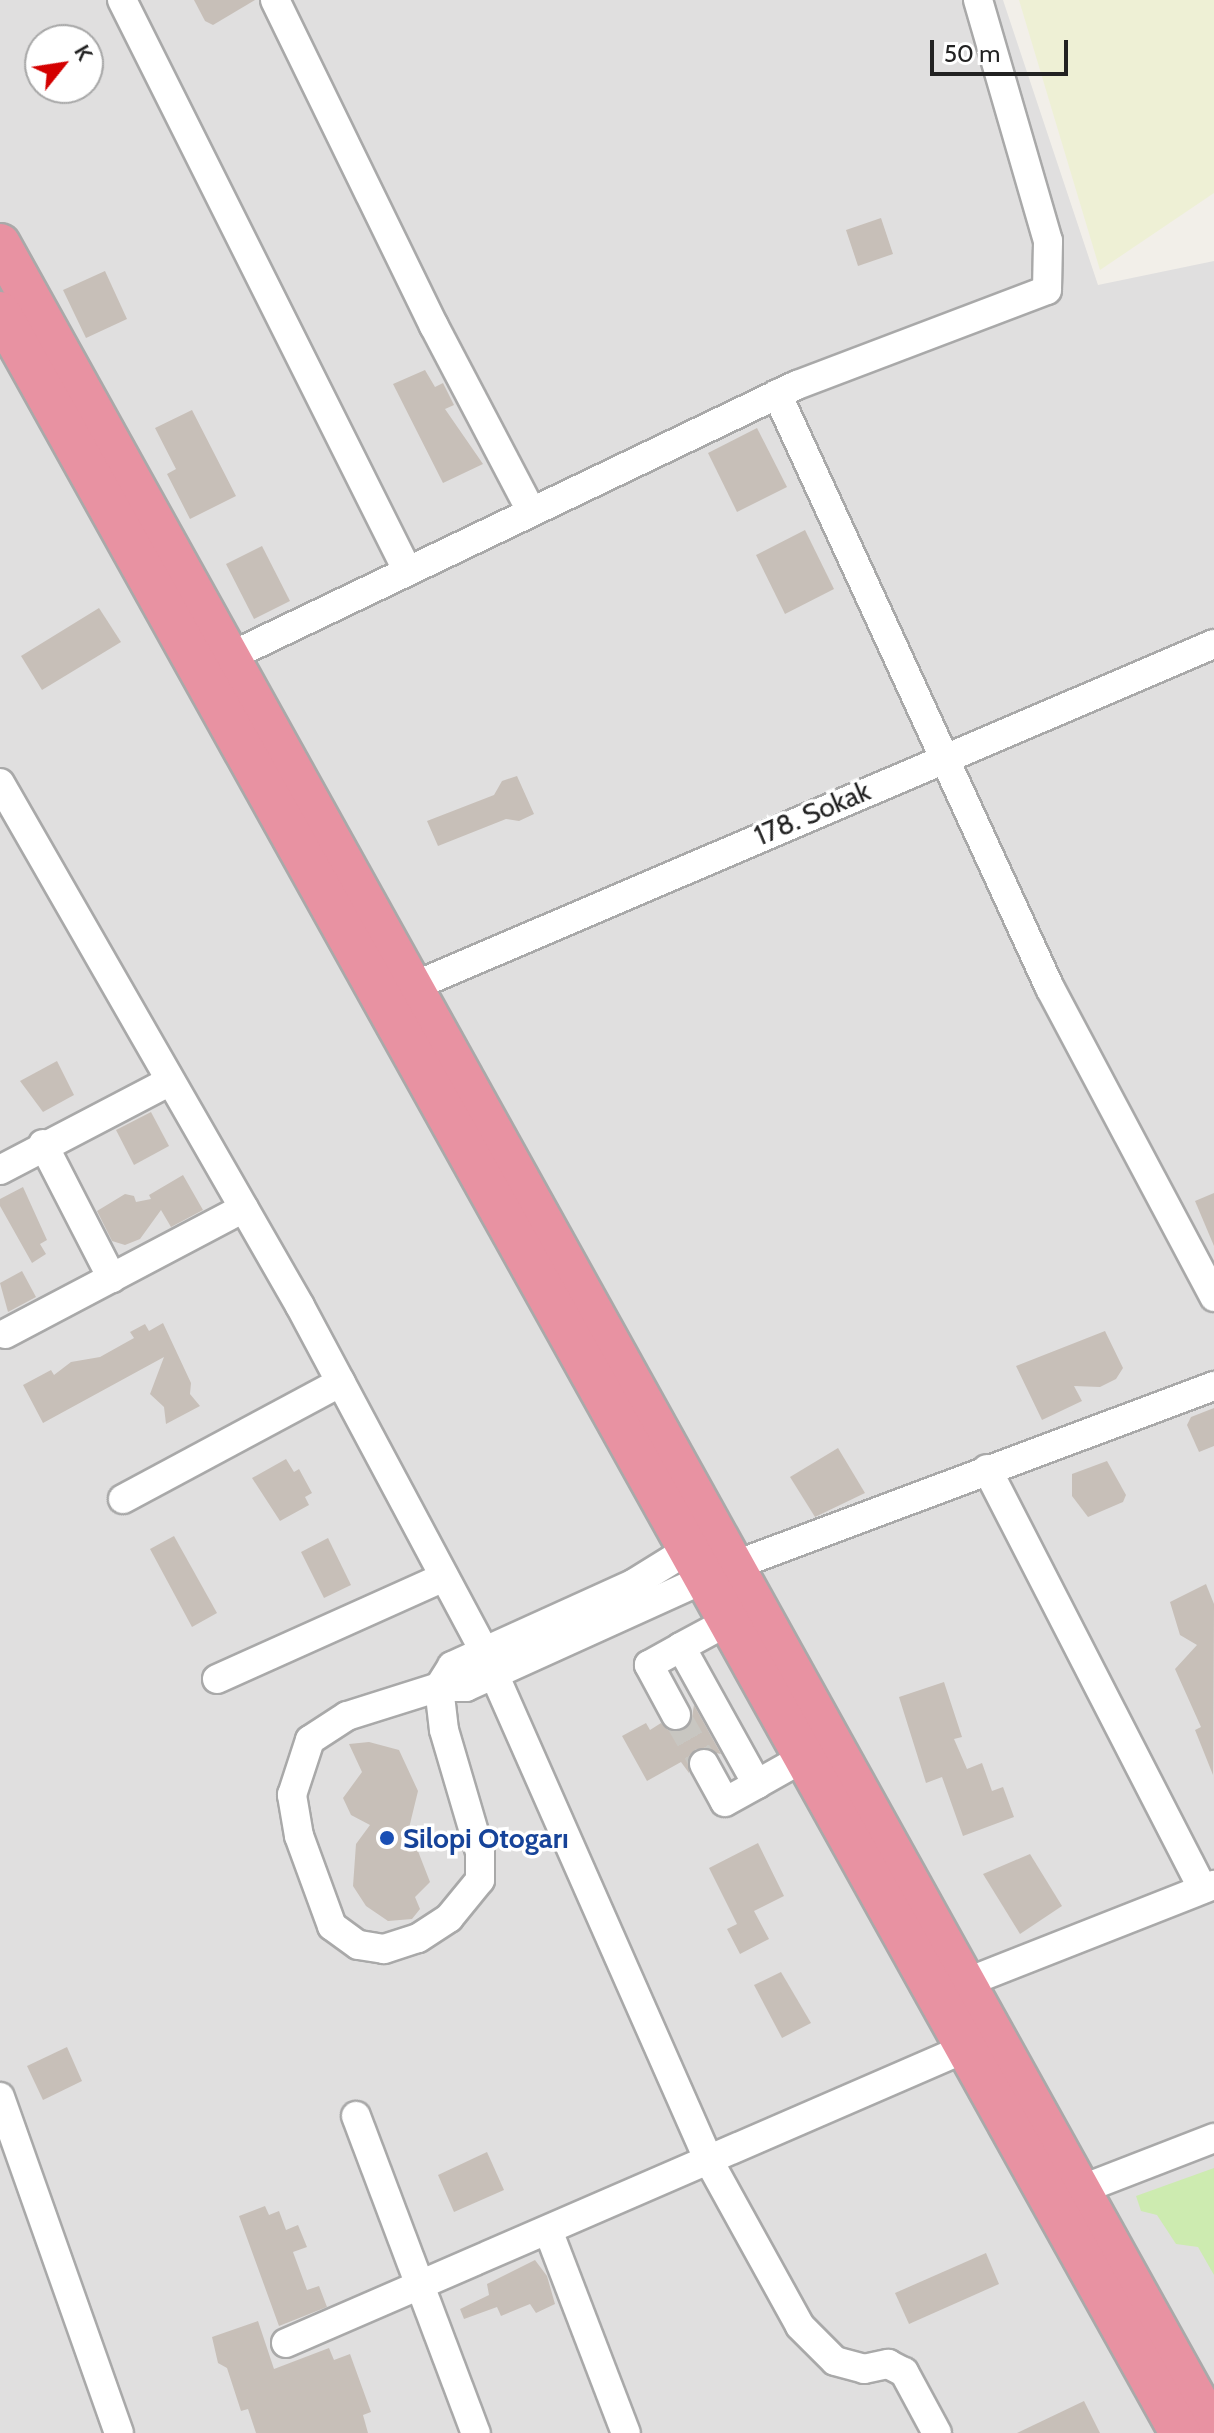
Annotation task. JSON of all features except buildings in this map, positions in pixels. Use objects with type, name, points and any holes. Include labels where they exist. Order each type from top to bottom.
[{"type":"highway","points":[[0,244],[412,987],[711,1557],[729,1621],[1180,2433]]},
{"type":"highway","points":[[0,312],[711,1557],[965,1983],[1214,2431]]},
{"type":"street","points":[[122,0],[407,570]]},
{"type":"street","points":[[275,0],[434,326],[531,511]]},
{"type":"street","points":[[229,657],[777,394],[1047,290],[1048,241],[978,0]]},
{"type":"street","points":[[777,394],[940,758],[1050,988],[1214,1297]]},
{"type":"street","name":"178. Sokak","points":[[412,987],[940,758],[1214,644]]},
{"type":"street","points":[[0,783],[341,1382],[490,1663],[709,2161],[800,2326],[835,2361],[864,2369],[888,2364],[904,2372],[937,2433]]},
{"type":"street","points":[[0,1170],[43,1144],[168,1082]]},
{"type":"street","points":[[43,1144],[112,1278]]},
{"type":"street","points":[[5,1334],[244,1208]]},
{"type":"street","points":[[123,1499],[341,1382]]},
{"type":"street","points":[[439,1687],[444,1730],[480,1852],[480,1880],[449,1918],[418,1938],[384,1949],[358,1945],[332,1926],[299,1836],[292,1795],[310,1740],[347,1716],[439,1687],[466,1687],[490,1663],[711,1557],[987,1469],[1214,1386]]},
{"type":"street","points":[[965,1983],[1208,1887],[987,1469]]},
{"type":"street","points":[[217,1679],[444,1577]]},
{"type":"street","points":[[676,1715],[649,1665],[729,1621]]},
{"type":"street","points":[[681,1647],[757,1784]]},
{"type":"street","points":[[704,1764],[725,1802],[805,1757]]},
{"type":"street","points":[[286,2343],[966,2048]]},
{"type":"street","points":[[0,2097],[119,2433]]},
{"type":"street","points":[[356,2116],[476,2433]]},
{"type":"street","points":[[1080,2190],[1214,2138]]},
{"type":"street","points":[[548,2230],[626,2433]]},
{"type":"shaded area","points":[[0,0],[1003,0],[1098,285],[1214,261],[1214,2433],[0,2433]]},
{"type":"green space","points":[[1019,0],[1214,0],[1214,193],[1100,270]]},
{"type":"green space","points":[[1214,2168],[1214,2275],[1198,2247],[1176,2244],[1157,2215],[1141,2211],[1136,2196]]},
{"type":"tunnel","points":[[676,1715],[704,1764]]},
{"type":"place","name":"Silopi Otogarı","points":[[387,1838]]}]
